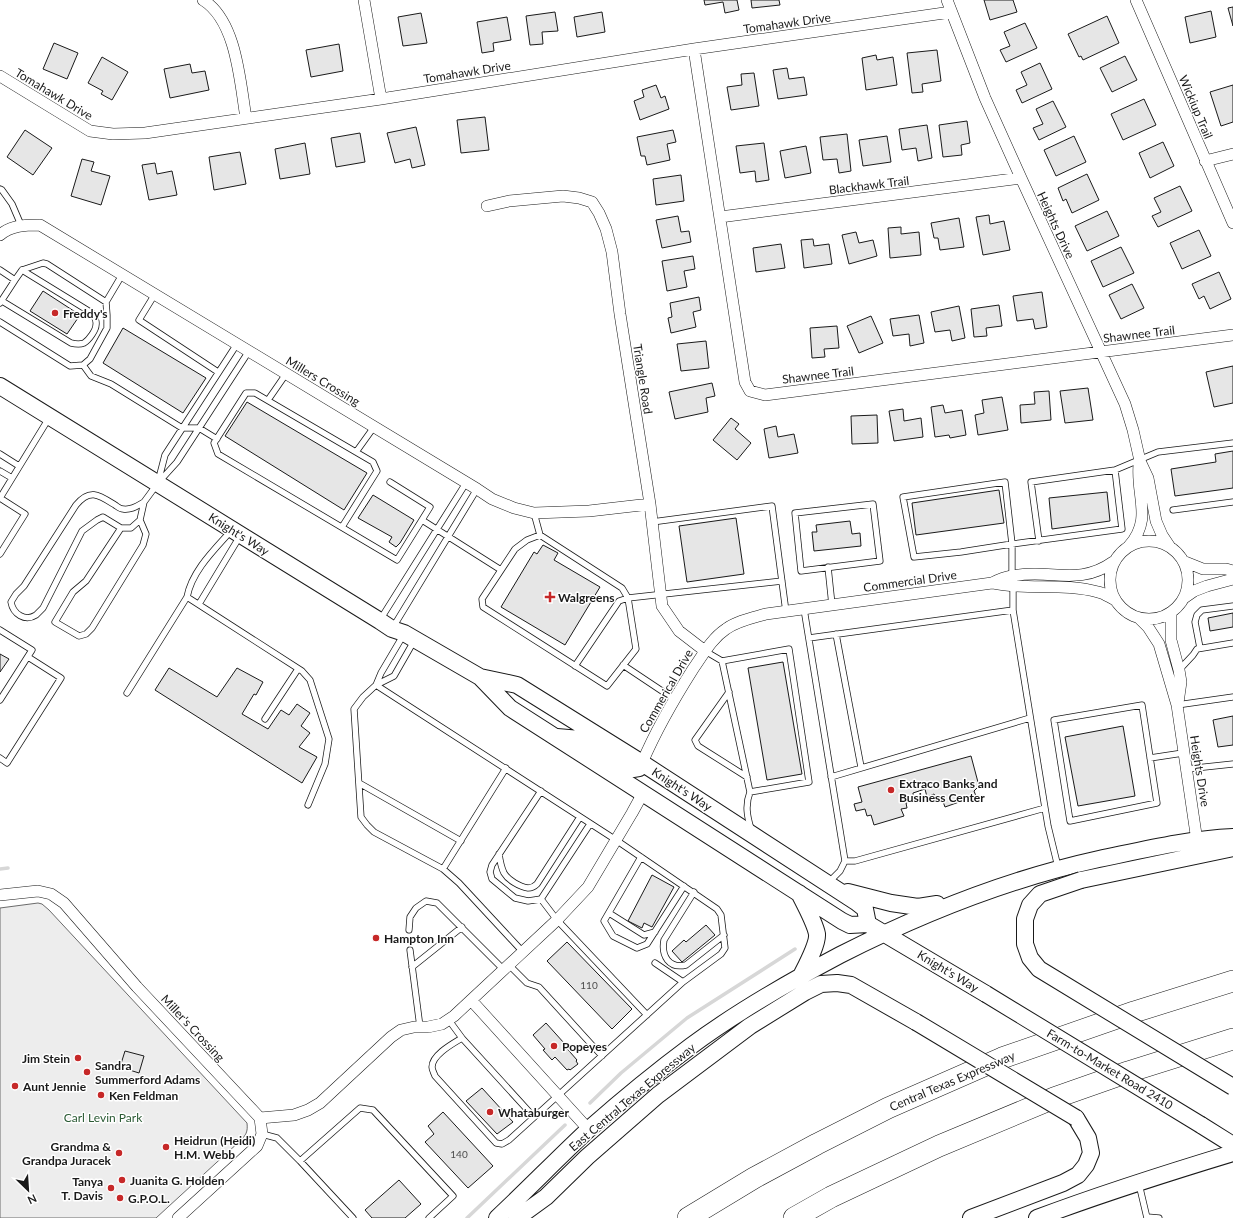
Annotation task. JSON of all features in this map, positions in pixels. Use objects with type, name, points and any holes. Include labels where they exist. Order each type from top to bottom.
[{"type":"highway","name":"Central Texas Expressway","points":[[688,1218],[754,1178],[832,1136],[888,1108],[1002,1058],[1134,1012],[1233,981]]},
{"type":"highway","points":[[794,1218],[831,1197],[938,1146],[1054,1098],[1128,1072],[1233,1039]]},
{"type":"main road","name":"Knight's Way","points":[[0,386],[398,631],[480,677],[510,708],[850,925],[868,924],[986,994]]},
{"type":"main road","name":"Knight's Way","points":[[480,677],[517,685],[642,763],[865,908],[868,924]]},
{"type":"main road","points":[[555,737],[580,739],[613,760],[633,769],[639,768],[642,763]]},
{"type":"main road","points":[[832,886],[891,903],[918,907],[963,900],[1005,884],[1059,869],[1153,847],[1233,837]]},
{"type":"main road","points":[[1233,848],[1081,880],[1040,894],[1030,905],[1025,919],[1025,944],[1030,958],[1039,969],[1233,1087]]},
{"type":"main road","points":[[798,892],[809,912],[817,935],[811,954],[801,976]]},
{"type":"main road","name":"East Central Texas Expressway","points":[[497,1218],[589,1130],[692,1045],[734,1016],[801,976],[884,933],[963,900]]},
{"type":"main road","points":[[517,1218],[546,1197],[587,1157],[658,1095],[750,1026],[805,992],[821,984],[837,983],[851,985],[916,1022],[1076,1118],[1088,1138],[1091,1153],[1086,1164],[1078,1175],[1063,1183],[971,1218]]},
{"type":"main road","name":"Farm-to-Market Road 2410","points":[[986,994],[1233,1145]]},
{"type":"main road","points":[[1037,1218],[1139,1182],[1233,1153]]},
{"type":"street","points":[[203,0],[208,3],[219,16],[234,47],[246,118]]},
{"type":"street","points":[[364,0],[381,99]]},
{"type":"street","name":"Heights Drive","points":[[947,0],[985,98],[1130,417],[1140,461]]},
{"type":"street","name":"Wickiup Trail","points":[[1136,0],[1233,223]]},
{"type":"street","name":"Tomahawk Drive","points":[[0,76],[90,131],[114,134],[145,133],[381,99],[694,49],[951,12]]},
{"type":"street","name":"Shawnee Trail","points":[[694,49],[745,382],[750,391],[765,395],[1233,335]]},
{"type":"street","points":[[1205,161],[1233,154]]},
{"type":"street","name":"Blackhawk Trail","points":[[720,217],[1021,178]]},
{"type":"street","name":"Triangle Road","points":[[487,206],[509,201],[563,196],[579,198],[592,202],[599,213],[606,229],[612,252],[621,322],[650,504],[662,606],[680,631],[705,651]]},
{"type":"street","name":"Millers Crossing","points":[[0,235],[5,231],[21,226],[40,225],[466,483],[492,498],[514,508],[534,513],[589,511],[650,504]]},
{"type":"street","points":[[1140,461],[1148,478],[1156,521],[1162,535],[1170,547]]},
{"type":"street","points":[[1127,548],[1138,542],[1158,542],[1175,550],[1183,561],[1188,577],[1184,598],[1181,603],[1171,612],[1159,619],[1152,620],[1139,618],[1125,612],[1115,600],[1111,592],[1109,579],[1117,556],[1133,542],[1142,525],[1139,469],[1140,461]]},
{"type":"street","points":[[1183,561],[1203,569],[1226,569],[1233,572]]},
{"type":"street","points":[[992,584],[1004,578],[1031,574],[1084,575],[1105,568],[1114,562]]},
{"type":"street","points":[[1184,598],[1194,591],[1233,579]]},
{"type":"street","points":[[992,584],[1013,587],[1057,587],[1092,590],[1100,592],[1115,600]]},
{"type":"street","name":"Commercial Drive","points":[[832,605],[992,584]]},
{"type":"street","name":"Commerical Drive","points":[[642,763],[648,748],[674,698],[714,639],[726,629],[742,621],[766,614],[832,605]]},
{"type":"street","points":[[1171,612],[1171,640],[1179,670],[1180,682],[1177,705]]},
{"type":"street","points":[[1139,618],[1148,627],[1159,644],[1177,705]]},
{"type":"street","name":"Heights Drive","points":[[1177,705],[1197,841]]},
{"type":"street","points":[[183,1216],[257,1146],[262,1134],[260,1118],[294,1115],[308,1110],[320,1103],[391,1037],[401,1030],[442,1024],[507,967],[557,920],[588,887],[643,793]]},
{"type":"street","name":"Miller's Crossing","points":[[0,895],[38,890],[51,894],[64,903],[137,987],[260,1118]]},
{"type":"street","points":[[471,1000],[589,1130]]},
{"type":"lane","points":[[0,189],[12,204],[21,226]]},
{"type":"lane","points":[[22,270],[92,313],[95,318],[96,326],[92,335],[85,342],[78,344],[71,343],[1,303],[22,270],[43,263],[48,264],[106,302]]},
{"type":"lane","points":[[0,270],[15,280]]},
{"type":"lane","points":[[0,322],[70,366],[83,366],[90,359],[107,328],[106,302],[122,275]]},
{"type":"lane","points":[[154,294],[139,320],[218,372]]},
{"type":"lane","points":[[158,483],[165,455],[237,344]]},
{"type":"lane","points":[[121,528],[86,581],[73,592],[55,622],[79,636],[86,634],[92,628],[143,545],[146,534],[140,520],[144,502],[158,483],[177,462],[248,351]]},
{"type":"lane","points":[[83,366],[91,376],[110,384],[182,428],[199,428],[216,439]]},
{"type":"lane","points":[[268,400],[286,374]]},
{"type":"lane","points":[[342,527],[377,471],[372,462],[268,400],[255,393],[246,393],[214,443],[218,454],[397,560],[430,507],[390,482]]},
{"type":"lane","points":[[0,554],[25,514],[0,498],[49,416]]},
{"type":"lane","points":[[356,452],[374,427]]},
{"type":"lane","points":[[1039,541],[1031,482],[1116,470],[1158,452],[1233,443]]},
{"type":"lane","points":[[0,454],[19,466]]},
{"type":"lane","points":[[1012,576],[1012,544],[1005,482],[902,497],[914,558],[961,552],[1012,544],[1122,529],[1116,470]]},
{"type":"lane","points":[[0,471],[12,478]]},
{"type":"lane","points":[[376,685],[437,530],[466,483]]},
{"type":"lane","points":[[477,489],[448,537],[398,631],[394,676],[376,685],[362,697],[354,709],[362,816],[367,825],[374,832],[444,869],[460,883],[523,952]]},
{"type":"lane","points":[[140,520],[130,528],[121,528],[103,517],[97,520],[82,531],[43,608],[35,616],[24,618],[17,614],[12,608],[11,602],[16,594],[24,586],[82,498],[94,494],[101,496],[121,509],[130,509],[144,502]]},
{"type":"lane","points":[[1173,510],[1233,502]]},
{"type":"lane","points":[[873,504],[880,561],[828,568],[801,570],[795,513],[873,504]]},
{"type":"lane","points":[[652,522],[772,506],[786,612]]},
{"type":"lane","points":[[534,513],[540,535],[622,588],[628,598],[636,649],[607,686],[483,607],[482,599],[515,549],[527,540],[540,535]]},
{"type":"lane","points":[[422,520],[501,570]]},
{"type":"lane","points":[[127,693],[188,597],[189,586],[206,560],[237,532]]},
{"type":"lane","points":[[199,604],[237,532]]},
{"type":"lane","points":[[828,568],[832,605]]},
{"type":"lane","points":[[575,666],[619,601],[628,598],[660,596],[782,581]]},
{"type":"lane","points":[[1013,587],[1013,610],[1030,718],[1048,826],[1059,869]]},
{"type":"lane","points":[[188,597],[302,671],[310,680],[329,739],[326,764],[308,805]]},
{"type":"lane","points":[[1198,649],[1196,622],[1197,615],[1202,610],[1233,606]]},
{"type":"lane","points":[[804,609],[845,861],[832,886]]},
{"type":"lane","points":[[809,638],[1013,610]]},
{"type":"lane","points":[[0,630],[32,650],[0,700]]},
{"type":"lane","points":[[836,634],[861,767]]},
{"type":"lane","points":[[1179,670],[1198,649],[1233,643]]},
{"type":"lane","points":[[705,651],[722,661],[789,649],[808,782],[750,792]]},
{"type":"lane","points":[[0,758],[7,762],[61,678],[28,657]]},
{"type":"lane","points":[[722,661],[750,792],[746,812],[752,834]]},
{"type":"lane","points":[[623,665],[674,698]]},
{"type":"lane","points":[[265,720],[298,669]]},
{"type":"lane","points":[[376,685],[616,840],[717,908],[721,915],[725,948],[721,954],[683,982],[509,1140],[502,1144],[496,1143],[435,1076],[432,1069],[433,1061],[447,1047],[462,1038]]},
{"type":"lane","points":[[729,692],[695,740],[698,746],[746,777]]},
{"type":"lane","points":[[1177,705],[1233,697]]},
{"type":"lane","points":[[1142,706],[1150,758],[1157,803],[1070,821],[1054,720],[1142,706]]},
{"type":"lane","points":[[832,777],[861,767],[1030,718]]},
{"type":"lane","points":[[1150,758],[1183,753]]},
{"type":"lane","points":[[1186,769],[1233,764]]},
{"type":"lane","points":[[444,869],[506,768]]},
{"type":"lane","points":[[359,783],[461,841]]},
{"type":"lane","points":[[541,791],[492,865],[490,872],[492,879],[515,898],[528,901],[541,899],[590,824]]},
{"type":"lane","points":[[845,861],[855,861],[1045,808]]},
{"type":"lane","points":[[499,854],[501,866],[505,875],[512,881],[530,888],[537,884],[580,817]]},
{"type":"lane","points":[[641,857],[604,921],[613,936],[637,948],[647,944],[684,886]]},
{"type":"lane","points":[[694,892],[664,940],[662,947],[664,956],[669,962],[675,965],[686,965],[724,935]]},
{"type":"lane","points":[[541,899],[557,920],[647,1015]]},
{"type":"lane","points":[[409,930],[410,917],[416,908],[426,902],[437,903],[526,983],[539,987],[602,1056]]},
{"type":"lane","points":[[609,913],[644,935],[655,932]]},
{"type":"lane","points":[[412,967],[462,927]]},
{"type":"lane","points":[[410,950],[420,1027]]},
{"type":"lane","points":[[655,963],[683,982]]},
{"type":"lane","points":[[448,1019],[462,1038],[534,1116]]},
{"type":"lane","points":[[300,1161],[360,1108],[373,1110],[453,1196],[430,1218]]},
{"type":"lane","points":[[262,1134],[277,1138],[353,1218]]},
{"type":"lane","points":[[1139,1182],[1147,1217],[1159,1218]]},
{"type":"green space","name":"Carl Levin Park","points":[[38,903],[42,904],[49,910],[247,1123],[247,1131],[242,1139],[156,1218],[0,1218],[0,908]]},
{"type":"building","points":[[704,0],[737,0],[739,10],[725,13],[723,2],[705,5]]},
{"type":"building","points":[[751,0],[779,0],[780,5],[752,8]]},
{"type":"building","points":[[984,0],[1013,0],[1017,12],[990,20]]},
{"type":"building","points":[[1233,7],[1233,26],[1228,8]]},
{"type":"building","points":[[1211,11],[1216,37],[1190,43],[1185,17]]},
{"type":"building","points":[[555,12],[558,31],[542,32],[543,44],[530,45],[526,16]]},
{"type":"building","points":[[602,12],[605,32],[577,37],[574,17]]},
{"type":"building","points":[[421,13],[427,43],[403,46],[398,17]]},
{"type":"building","points":[[1107,16],[1119,43],[1083,60],[1081,56],[1079,57],[1068,34]]},
{"type":"building","points":[[507,17],[511,40],[493,43],[494,51],[482,53],[477,22]]},
{"type":"building","points":[[1025,23],[1037,48],[1006,62],[1000,50],[1010,46],[1004,32]]},
{"type":"building","points":[[54,43],[78,53],[67,79],[43,69]]},
{"type":"building","points":[[339,44],[343,71],[311,77],[306,50]]},
{"type":"building","points":[[937,50],[941,81],[922,84],[923,92],[912,93],[907,53]]},
{"type":"building","points":[[876,55],[877,60],[893,57],[897,85],[866,90],[862,58]]},
{"type":"building","points":[[1125,56],[1137,80],[1112,92],[1100,68]]},
{"type":"building","points":[[102,57],[128,72],[112,100],[101,94],[103,91],[88,83]]},
{"type":"building","points":[[1040,63],[1052,89],[1022,103],[1016,90],[1027,85],[1021,72]]},
{"type":"building","points":[[190,64],[192,73],[205,71],[209,90],[170,98],[164,69]]},
{"type":"building","points":[[787,68],[789,79],[804,77],[807,95],[778,99],[773,70]]},
{"type":"building","points":[[754,73],[759,106],[731,110],[727,87],[742,85],[741,74]]},
{"type":"building","points":[[656,85],[661,98],[665,96],[669,109],[640,120],[634,101],[644,97],[642,90]]},
{"type":"building","points":[[1233,85],[1233,122],[1221,126],[1210,92]]},
{"type":"building","points":[[1144,99],[1156,125],[1123,140],[1111,114]]},
{"type":"building","points":[[1053,101],[1066,127],[1039,140],[1033,128],[1043,124],[1036,109]]},
{"type":"building","points":[[485,117],[489,150],[461,153],[457,120]]},
{"type":"building","points":[[967,121],[970,143],[961,145],[962,155],[943,157],[939,125]]},
{"type":"building","points":[[927,125],[932,158],[918,161],[916,148],[902,150],[899,129]]},
{"type":"building","points":[[416,127],[425,165],[412,168],[410,159],[395,163],[387,133]]},
{"type":"building","points":[[25,130],[52,148],[33,175],[7,157]]},
{"type":"building","points":[[673,130],[676,142],[667,144],[670,160],[647,165],[645,156],[641,156],[637,137]]},
{"type":"building","points":[[360,133],[365,162],[336,167],[331,138]]},
{"type":"building","points":[[847,134],[851,171],[839,173],[837,159],[823,160],[820,137]]},
{"type":"building","points":[[887,136],[891,162],[863,166],[859,140]]},
{"type":"building","points":[[1074,136],[1086,162],[1056,176],[1044,150]]},
{"type":"building","points":[[1163,142],[1174,166],[1150,178],[1139,153]]},
{"type":"building","points":[[305,143],[310,174],[280,179],[275,149]]},
{"type":"building","points":[[764,143],[769,180],[756,182],[755,171],[740,173],[736,146]]},
{"type":"building","points":[[806,146],[811,173],[785,178],[780,151]]},
{"type":"building","points":[[240,152],[246,184],[214,190],[209,157]]},
{"type":"building","points":[[82,159],[94,162],[91,171],[110,176],[101,205],[71,196]]},
{"type":"building","points":[[155,163],[157,174],[172,171],[177,195],[149,200],[142,165]]},
{"type":"building","points":[[1087,174],[1099,200],[1072,213],[1066,199],[1063,201],[1058,188]]},
{"type":"building","points":[[681,175],[684,201],[656,205],[653,179]]},
{"type":"building","points":[[1180,186],[1192,211],[1158,227],[1152,216],[1161,212],[1154,198]]},
{"type":"building","points":[[1107,211],[1119,236],[1087,251],[1075,226]]},
{"type":"building","points":[[989,215],[990,224],[1004,221],[1010,250],[983,255],[976,217]]},
{"type":"building","points":[[678,216],[681,232],[689,231],[691,242],[662,248],[656,220]]},
{"type":"building","points":[[959,218],[964,247],[940,250],[938,238],[934,238],[931,223]]},
{"type":"building","points":[[901,227],[901,234],[919,232],[921,255],[890,258],[888,228]]},
{"type":"building","points":[[1199,230],[1211,256],[1182,269],[1170,243]]},
{"type":"building","points":[[856,232],[859,243],[873,240],[877,256],[849,264],[842,235]]},
{"type":"building","points":[[813,239],[814,246],[829,244],[832,264],[804,268],[801,240]]},
{"type":"building","points":[[781,244],[785,268],[756,272],[753,248]]},
{"type":"building","points":[[1121,247],[1134,273],[1103,287],[1091,261]]},
{"type":"building","points":[[693,256],[695,269],[684,271],[687,287],[667,291],[662,261]]},
{"type":"building","points":[[1219,272],[1231,299],[1210,309],[1204,296],[1199,299],[1192,284]]},
{"type":"building","points":[[1132,284],[1144,308],[1121,319],[1109,295]]},
{"type":"building","name":"Freddy's","points":[[43,291],[80,315],[67,334],[30,311]]},
{"type":"building","points":[[1042,292],[1047,327],[1035,329],[1033,319],[1017,321],[1013,296]]},
{"type":"building","points":[[699,297],[701,310],[693,312],[696,327],[671,333],[668,318],[672,317],[670,303]]},
{"type":"building","points":[[999,305],[1002,326],[986,328],[987,336],[974,337],[971,309]]},
{"type":"building","points":[[959,306],[965,338],[952,341],[950,330],[935,332],[931,312]]},
{"type":"building","points":[[919,315],[924,343],[910,346],[909,334],[893,336],[890,319]]},
{"type":"building","points":[[871,316],[883,343],[859,353],[847,326]]},
{"type":"building","points":[[837,326],[839,348],[824,349],[825,357],[812,358],[810,328]]},
{"type":"building","points":[[123,328],[206,378],[183,413],[103,363]]},
{"type":"building","points":[[706,341],[709,368],[681,371],[677,344]]},
{"type":"building","points":[[1233,366],[1233,403],[1214,407],[1206,372]]},
{"type":"building","points":[[712,383],[715,396],[706,398],[708,412],[675,419],[669,392]]},
{"type":"building","points":[[1088,388],[1093,420],[1065,423],[1060,391]]},
{"type":"building","points":[[1049,391],[1051,420],[1021,423],[1020,405],[1035,404],[1034,392]]},
{"type":"building","points":[[1002,397],[1008,430],[978,435],[975,415],[984,413],[982,400]]},
{"type":"building","points":[[247,402],[367,473],[344,510],[225,436]]},
{"type":"building","points":[[943,405],[945,413],[962,410],[966,435],[950,438],[949,435],[935,437],[931,407]]},
{"type":"building","points":[[903,409],[904,421],[921,418],[923,437],[894,441],[889,411]]},
{"type":"building","points":[[877,415],[878,443],[852,444],[851,416]]},
{"type":"building","points":[[731,418],[739,424],[735,429],[751,443],[737,460],[713,440]]},
{"type":"building","points":[[776,426],[778,437],[794,434],[798,453],[769,458],[764,429]]},
{"type":"building","points":[[1233,451],[1233,488],[1175,496],[1171,469],[1216,462],[1215,454]]},
{"type":"building","points":[[999,490],[1004,523],[916,535],[912,503]]},
{"type":"building","points":[[1107,492],[1110,521],[1052,529],[1049,498]]},
{"type":"building","points":[[373,495],[414,520],[396,547],[389,542],[392,537],[358,518]]},
{"type":"building","points":[[736,518],[744,574],[687,582],[679,526]]},
{"type":"building","points":[[850,521],[852,534],[860,533],[861,546],[814,551],[812,532],[817,532],[816,525]]},
{"type":"building","name":"Walgreens","points":[[543,545],[558,553],[554,560],[600,587],[565,645],[501,607],[534,552],[537,554]]},
{"type":"building","points":[[1233,613],[1233,627],[1210,631],[1208,618]]},
{"type":"building","points":[[0,654],[9,659],[0,672]]},
{"type":"building","points":[[783,662],[802,774],[767,780],[748,668]]},
{"type":"building","points":[[169,668],[217,697],[237,668],[263,682],[256,695],[254,694],[242,714],[268,729],[281,710],[289,715],[297,704],[310,713],[301,726],[310,733],[299,747],[317,757],[302,783],[155,690]]},
{"type":"building","points":[[1233,716],[1233,745],[1218,747],[1213,720]]},
{"type":"building","points":[[1123,726],[1135,796],[1078,806],[1065,737]]},
{"type":"building","name":"Extraco Banks and Business Center","points":[[971,756],[979,786],[974,791],[976,796],[945,807],[942,799],[937,801],[934,794],[927,797],[925,789],[913,793],[913,801],[906,803],[907,808],[901,809],[904,816],[874,825],[871,815],[867,816],[865,809],[856,811],[854,804],[862,802],[858,787]]},
{"type":"building","points":[[652,875],[674,887],[652,927],[644,923],[642,928],[628,921]]},
{"type":"building","points":[[706,925],[715,935],[682,962],[672,951],[684,940],[686,942]]},
{"type":"building","points":[[567,942],[632,1009],[612,1029],[547,961]]},
{"type":"building","name":"Popeyes","points":[[546,1023],[577,1060],[576,1061],[578,1064],[570,1070],[567,1070],[555,1057],[552,1060],[533,1035]]},
{"type":"building","points":[[125,1051],[144,1056],[139,1073],[120,1067]]},
{"type":"building","name":"Whataburger","points":[[482,1088],[513,1122],[497,1134],[466,1101]]},
{"type":"building","points":[[443,1112],[493,1166],[468,1188],[425,1142],[434,1134],[428,1126]]},
{"type":"building","points":[[399,1180],[421,1204],[405,1218],[372,1218],[365,1210]]},
{"type":"waterway","points":[[0,869],[8,868]]},
{"type":"waterway","points":[[590,1103],[621,1073],[687,1018],[795,949]]},
{"type":"waterway","points":[[467,1218],[565,1125]]},
{"type":"place","name":"Freddy's","points":[[55,313]]},
{"type":"place","name":"Walgreens","points":[[550,597]]},
{"type":"place","name":"Extraco Banks and Business Center","points":[[891,790]]},
{"type":"place","name":"Hampton Inn","points":[[376,938]]},
{"type":"place","name":"Popeyes","points":[[554,1046]]},
{"type":"place","name":"Jim Stein","points":[[78,1058]]},
{"type":"place","name":"Sandra Summerford Adams","points":[[87,1072]]},
{"type":"place","name":"Aunt Jennie","points":[[15,1086]]},
{"type":"place","name":"Ken Feldman","points":[[101,1095]]},
{"type":"place","name":"Whataburger","points":[[490,1112]]},
{"type":"place","name":"Heidrun (Heidi) H.M. Webb","points":[[166,1147]]},
{"type":"place","name":"Grandma & Grandpa Juracek","points":[[119,1153]]},
{"type":"place","name":"Juanita G. Holden","points":[[122,1180]]},
{"type":"place","name":"Tanya T. Davis","points":[[111,1188]]},
{"type":"place","name":"G.P.O.L.","points":[[120,1198]]}]
